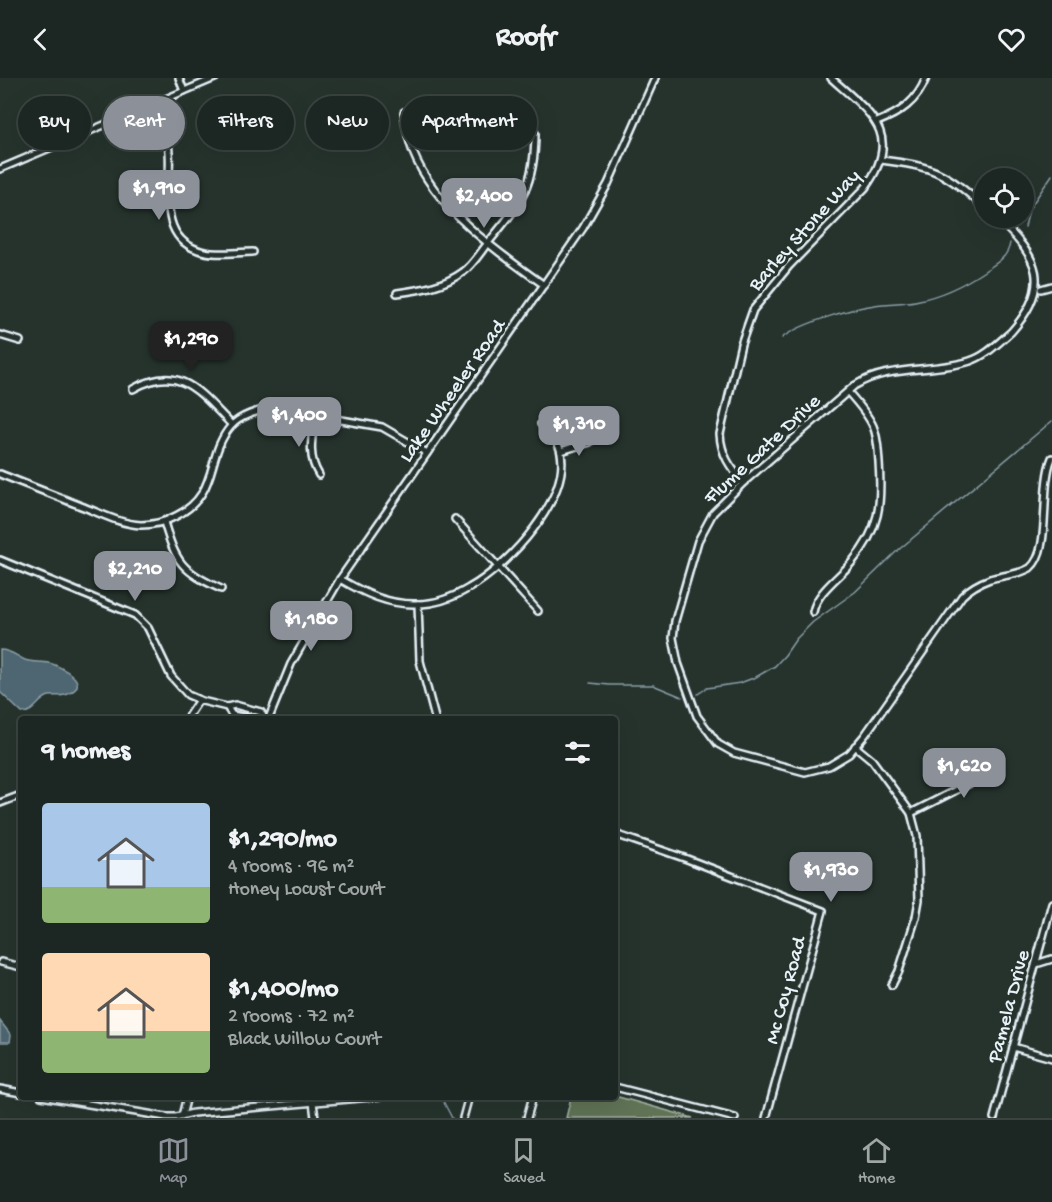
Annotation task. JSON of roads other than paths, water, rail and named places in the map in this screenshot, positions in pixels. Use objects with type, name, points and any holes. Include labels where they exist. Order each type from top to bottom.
[{"type":"street","points":[[179,78],[184,91]]},
{"type":"street","points":[[172,96],[214,78]]},
{"type":"street","name":"Lake Wheeler Road","points":[[270,716],[291,664],[340,579],[594,210],[655,78]]},
{"type":"street","points":[[831,78],[877,122],[892,116],[917,98],[926,78]]},
{"type":"street","name":"Barley Stone Way","points":[[744,482],[733,471],[721,449],[720,434],[741,344],[753,310],[789,266],[865,188],[881,160],[882,141],[877,122]]},
{"type":"street","points":[[0,169],[103,125]]},
{"type":"street","points":[[169,150],[169,211],[175,234],[189,246],[200,251],[253,252]]},
{"type":"street","points":[[414,150],[420,166],[445,201],[487,243],[544,285]]},
{"type":"street","points":[[397,293],[437,285],[464,272],[518,207],[526,192],[535,159],[535,150]]},
{"type":"street","points":[[881,160],[919,165],[934,170],[956,182],[974,198]]},
{"type":"street","points":[[1007,228],[1028,247],[1038,268],[1041,289],[1052,286]]},
{"type":"street","name":"Flume Gate Drive","points":[[1041,289],[1033,309],[1026,318],[980,357],[954,364],[876,376],[862,381],[744,482],[713,513],[698,541],[675,621],[673,638],[678,663],[697,716],[718,744],[734,753],[805,772],[829,766],[849,754],[962,596],[973,586],[1032,568],[1041,559],[1048,544],[1047,473],[1052,458]]},
{"type":"street","points":[[0,335],[20,341]]},
{"type":"street","points":[[133,389],[158,378],[187,383],[232,425]]},
{"type":"street","points":[[813,612],[815,601],[852,562],[868,540],[879,512],[881,488],[876,435],[868,417],[848,392]]},
{"type":"street","points":[[0,474],[126,523],[143,525],[164,522],[190,509],[208,482],[222,442],[232,425],[260,410],[272,408],[382,427],[427,453]]},
{"type":"street","points":[[315,416],[310,446],[314,466],[319,475]]},
{"type":"street","points":[[340,579],[379,599],[396,603],[418,604],[436,602],[462,592],[498,567],[535,525],[555,495],[562,473],[561,451],[558,442],[541,424]]},
{"type":"street","points":[[561,451],[590,442]]},
{"type":"street","points":[[455,519],[538,611]]},
{"type":"street","points":[[164,522],[173,551],[186,570],[221,589]]},
{"type":"street","points":[[0,560],[135,615],[148,628],[171,676],[180,689],[199,700],[227,708],[235,705],[261,712],[263,716]]},
{"type":"street","points":[[418,604],[420,661],[434,716]]},
{"type":"street","points":[[188,716],[199,700]]},
{"type":"street","points":[[227,708],[232,715],[237,716]]},
{"type":"street","points":[[855,746],[872,760],[910,813],[917,836],[919,900],[916,917],[892,986]]},
{"type":"street","points":[[910,813],[970,783],[995,755]]},
{"type":"street","points":[[0,803],[18,796]]},
{"type":"street","name":"Mc Coy Road","points":[[618,835],[823,911],[766,1118]]},
{"type":"street","name":"Pamela Drive","points":[[994,1118],[1052,903]]},
{"type":"street","points":[[1036,963],[1052,959]]},
{"type":"street","points":[[2,962],[18,966]]},
{"type":"street","points":[[1013,1047],[1052,1058]]},
{"type":"street","points":[[618,1088],[735,1118]]},
{"type":"street","points":[[0,1089],[18,1092]]},
{"type":"street","points":[[65,1100],[166,1117],[336,1100]]},
{"type":"street","points":[[182,1117],[186,1100]]},
{"type":"street","points":[[463,1118],[468,1100]]},
{"type":"street","points":[[527,1118],[532,1100]]},
{"type":"street","points":[[313,1102],[315,1118]]},
{"type":"water","points":[[0,650],[28,661],[49,663],[67,671],[76,680],[75,690],[68,694],[49,696],[30,711],[22,713],[0,692]]},
{"type":"water","points":[[0,1021],[11,1035],[10,1042],[0,1042]]},
{"type":"waterway","points":[[1034,202],[1052,175]]},
{"type":"waterway","points":[[782,338],[816,321],[845,312],[873,305],[915,301],[944,293],[998,262],[1007,252],[1010,243]]},
{"type":"waterway","points":[[698,694],[707,688],[740,683],[775,666],[813,622],[855,592],[896,552],[1052,421]]},
{"type":"waterway","points":[[590,683],[653,685],[682,697]]},
{"type":"waterway","points":[[443,1100],[452,1118]]}]
